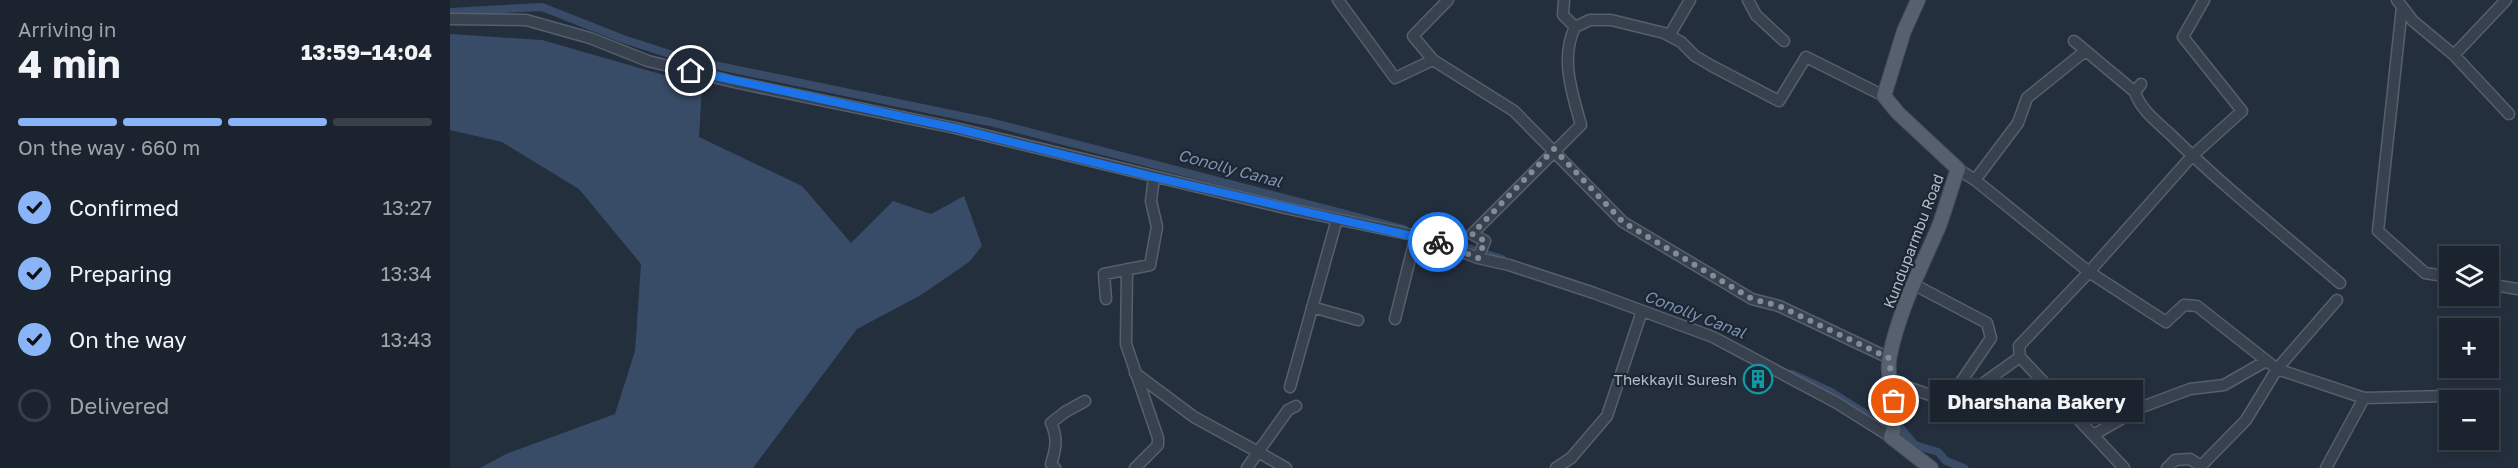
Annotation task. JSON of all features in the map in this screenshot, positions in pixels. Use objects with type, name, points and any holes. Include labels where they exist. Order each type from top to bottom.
[{"type":"main road","points":[[1884,96],[1904,31],[1918,0]]},
{"type":"main road","name":"Kunduparmbu Road","points":[[1884,96],[1898,113],[1958,169],[1940,223],[1912,284],[1889,358],[1893,430]]},
{"type":"main road","points":[[1893,430],[1931,468]]},
{"type":"street","points":[[1338,0],[1395,78],[1433,60]]},
{"type":"street","points":[[1448,0],[1413,36],[1433,60],[1514,111],[1554,149],[1623,222],[1752,299],[1779,306],[1889,358]]},
{"type":"street","points":[[1564,0],[1563,15],[1575,27]]},
{"type":"street","points":[[1668,36],[1690,0]]},
{"type":"street","points":[[1748,0],[1756,15],[1784,41]]},
{"type":"street","points":[[2124,468],[2020,357],[2019,346],[2089,272],[2192,156],[2242,111],[2182,37],[2204,0]]},
{"type":"street","points":[[2454,55],[2506,0]]},
{"type":"street","points":[[2400,3],[2413,21],[2454,55],[2509,114]]},
{"type":"street","points":[[2400,3],[2378,231],[2425,273],[2439,275]]},
{"type":"street","points":[[450,19],[526,20],[590,38],[648,61],[734,82],[955,128],[1154,177],[1416,236],[1509,265],[1713,337],[1893,430]]},
{"type":"street","points":[[1478,257],[1485,241],[1472,234],[1554,149],[1581,125],[1567,78],[1571,35],[1575,27],[1590,20],[1611,20],[1668,36],[1681,42],[1703,61],[1779,101],[1806,57],[1884,96]]},
{"type":"street","points":[[2074,41],[2084,52],[2138,88],[2137,100],[2192,156],[2340,283]]},
{"type":"street","points":[[1975,180],[2018,123],[2027,98],[2084,52]]},
{"type":"street","points":[[1958,169],[1975,180],[2089,272],[2166,322],[2184,305],[2197,306],[2277,369],[2364,398],[2439,396]]},
{"type":"street","points":[[1106,298],[1104,274],[1150,265],[1157,227],[1151,201],[1154,177]]},
{"type":"street","points":[[1290,387],[1337,219]]},
{"type":"street","points":[[1395,320],[1416,236]]},
{"type":"street","points":[[1127,269],[1126,344],[1158,438],[1158,445],[1135,468]]},
{"type":"street","points":[[1912,284],[1987,323],[1991,338],[1948,401]]},
{"type":"street","points":[[2499,286],[2518,289]]},
{"type":"street","points":[[2167,468],[2175,460],[2190,459],[2201,466],[2246,420],[2277,369],[2337,300]]},
{"type":"street","points":[[1312,307],[1358,320]]},
{"type":"street","points":[[1556,468],[1570,458],[1607,416],[1642,311]]},
{"type":"street","points":[[1892,382],[1948,401],[1968,394],[2020,357]]},
{"type":"street","points":[[2093,435],[2142,407],[2190,389],[2224,385],[2266,361]]},
{"type":"street","points":[[1135,374],[1194,417],[1286,468]]},
{"type":"street","points":[[2326,468],[2364,398]]},
{"type":"street","points":[[1055,468],[1051,464],[1056,446],[1055,431],[1051,423],[1065,412],[1085,402]]},
{"type":"street","points":[[1247,468],[1288,410],[1296,406]]},
{"type":"water","points":[[450,34],[542,40],[702,86],[699,137],[802,186],[851,243],[893,201],[931,214],[964,196],[982,246],[969,262],[921,295],[857,329],[753,468],[480,468],[506,454],[615,414],[635,351],[641,264],[579,189],[502,142],[450,130]]},
{"type":"waterway","name":"Conolly Canal","points":[[450,12],[542,7],[623,39],[685,59],[990,122],[1404,229]]},
{"type":"waterway","name":"Conolly Canal","points":[[1445,241],[1502,259]]},
{"type":"waterway","name":"Conolly Canal","points":[[1792,374],[1831,392],[1888,428],[1900,427],[1915,445],[1938,452],[1946,461],[1964,468]]},
{"type":"way so far","points":[[1438,242],[1478,258],[1485,241],[1472,234],[1554,149],[1623,222],[1752,299],[1779,306],[1889,358],[1894,401]]},
{"type":"place","name":"Thekkayil Suresh","points":[[1758,379]]},
{"type":"place","name":"Dharshana Bakery","points":[[1894,401]]},
{"type":"route","points":[[691,71],[955,128],[1285,208],[1438,242]]}]
